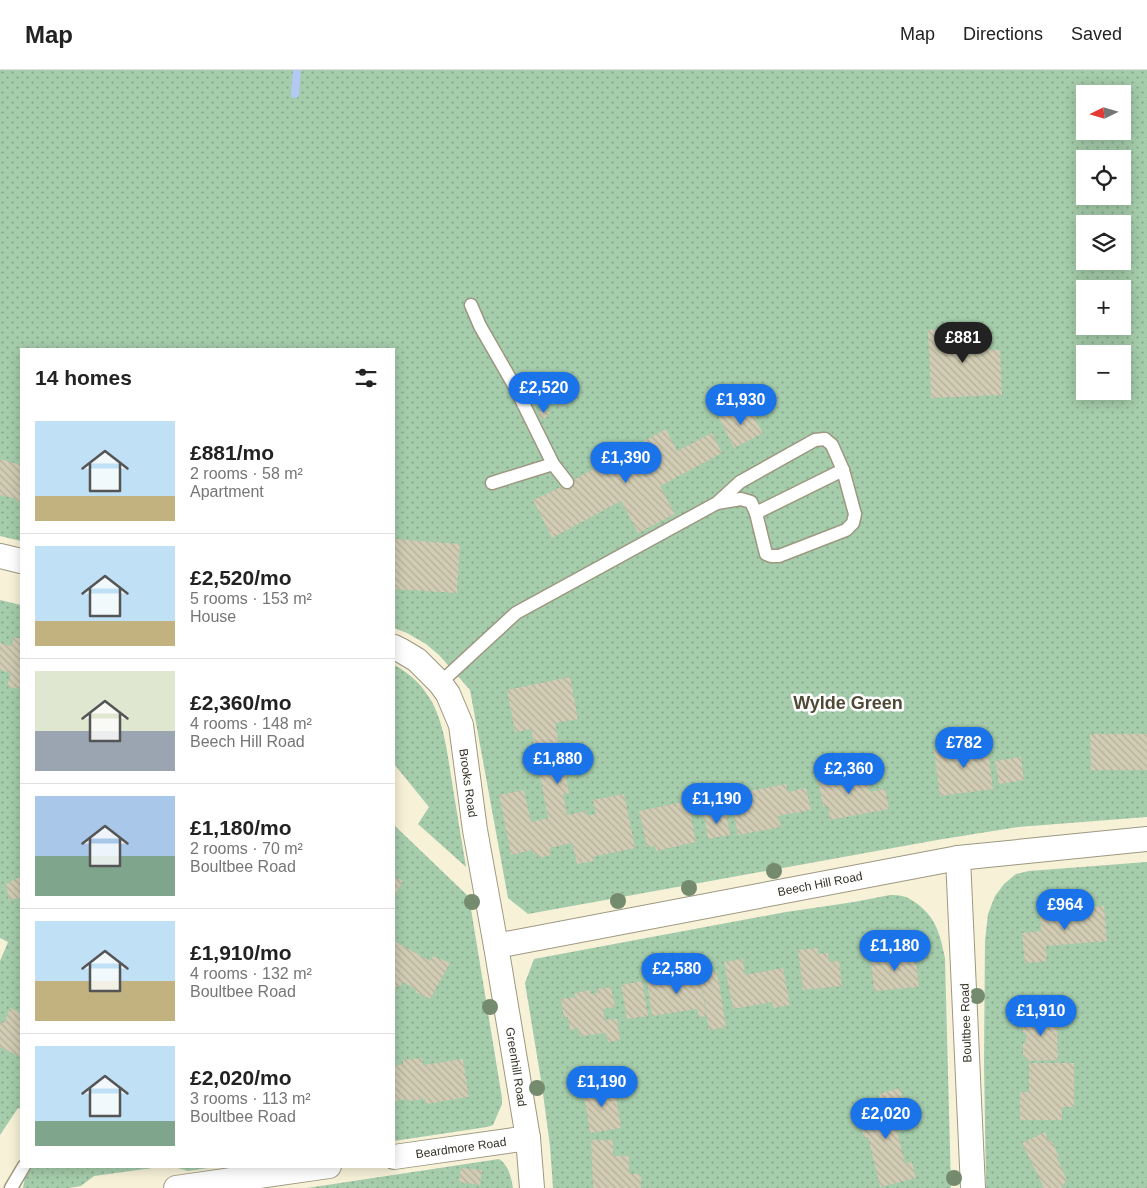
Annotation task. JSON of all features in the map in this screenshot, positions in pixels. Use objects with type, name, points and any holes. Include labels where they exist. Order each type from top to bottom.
[{"type":"street","points":[[0,556],[20,560]]},
{"type":"street","name":"Brooks Road","points":[[395,648],[417,660],[440,683],[448,694],[461,726],[475,830],[496,946]]},
{"type":"street","name":"Beech Hill Road","points":[[496,946],[958,858],[1147,838]]},
{"type":"street","name":"Boultbee Road","points":[[958,858],[973,1188]]},
{"type":"street","name":"Greenhill Road","points":[[496,946],[528,1138],[532,1188]]},
{"type":"street","name":"Beardmore Road","points":[[395,1157],[528,1138]]},
{"type":"street","points":[[176,1188],[315,1168]]},
{"type":"lane","points":[[471,305],[480,326],[515,387],[553,464],[567,482]]},
{"type":"lane","points":[[440,683],[516,613],[717,503],[740,482],[815,440],[825,439],[832,445],[842,470],[855,514],[853,523],[846,530],[779,556],[770,556],[766,554],[756,513],[751,502],[741,499],[717,503]]},
{"type":"lane","points":[[492,483],[553,464]]},
{"type":"lane","points":[[756,513],[842,470]]},
{"type":"lane","points":[[11,1188],[23,1168]]},
{"type":"green space","points":[[0,70],[1147,70],[1147,817],[1018,827],[528,914],[508,898],[470,690],[439,655],[426,644],[395,628],[395,348],[20,348],[20,541],[0,536]]},
{"type":"green space","points":[[0,600],[20,605],[20,1109],[18,1108],[0,1135],[0,961],[8,942],[0,938]]},
{"type":"green space","points":[[395,666],[411,676],[420,685],[436,711],[446,748],[466,867],[418,824],[429,807],[395,765]]},
{"type":"green space","points":[[395,826],[469,897],[502,1098],[502,1104],[493,1125],[395,1141]]},
{"type":"green space","points":[[1147,862],[1147,1188],[986,1188],[985,941],[988,914],[995,896],[1004,884],[1016,874],[1029,871]]},
{"type":"green space","points":[[890,895],[909,899],[929,915],[939,934],[945,958],[951,1188],[553,1188],[550,1146],[542,1086],[525,983],[534,959],[786,912]]},
{"type":"green space","points":[[499,1159],[507,1168],[513,1188],[307,1188]]},
{"type":"green space","points":[[29,1168],[152,1168],[94,1176],[81,1186],[69,1188],[23,1188],[26,1172]]},
{"type":"green space","points":[[178,1168],[208,1168],[188,1171]]},
{"type":"building","points":[[987,328],[989,350],[1000,350],[1002,395],[931,398],[928,330]]},
{"type":"building","points":[[747,404],[763,433],[734,448],[719,418]]},
{"type":"building","points":[[544,409],[550,413],[544,419],[539,416],[539,411]]},
{"type":"building","points":[[666,429],[677,451],[712,433],[722,453],[660,486],[675,514],[638,533],[621,501],[552,538],[533,500],[561,487]]},
{"type":"building","points":[[0,459],[20,465],[20,503],[16,501],[17,499],[0,495]]},
{"type":"building","points":[[395,539],[460,544],[457,593],[395,589]]},
{"type":"building","points":[[14,637],[20,639],[20,686],[18,689],[7,686],[11,673],[0,670],[0,643],[11,646]]},
{"type":"building","points":[[570,677],[578,719],[555,723],[569,793],[563,794],[567,815],[585,811],[587,816],[596,814],[593,800],[624,794],[635,848],[593,857],[594,861],[577,864],[572,843],[550,848],[551,855],[539,858],[537,853],[533,854],[532,850],[511,855],[499,795],[524,790],[531,822],[548,818],[531,729],[515,732],[507,690]]},
{"type":"building","points":[[1090,734],[1147,734],[1147,770],[1091,770]]},
{"type":"building","points":[[987,742],[993,789],[940,796],[934,750]]},
{"type":"building","points":[[1021,757],[1024,780],[999,784],[995,761]]},
{"type":"building","points":[[849,768],[851,782],[868,779],[870,792],[885,789],[889,809],[830,820],[828,806],[823,807],[817,773]]},
{"type":"building","points":[[786,784],[788,792],[806,788],[811,810],[778,816],[781,827],[738,835],[730,795]]},
{"type":"building","points":[[688,801],[696,842],[656,851],[655,846],[647,847],[639,811]]},
{"type":"building","points":[[726,811],[730,835],[708,839],[704,815]]},
{"type":"building","points":[[20,877],[20,898],[9,900],[6,884]]},
{"type":"building","points":[[395,877],[403,881],[395,895]]},
{"type":"building","points":[[1104,906],[1107,941],[1046,946],[1047,961],[1025,963],[1022,933],[1041,931],[1040,917],[1056,916],[1055,910]]},
{"type":"building","points":[[395,942],[430,961],[433,956],[450,963],[430,999],[415,992],[417,990],[403,982],[400,987],[397,985],[395,990]]},
{"type":"building","points":[[818,948],[818,954],[828,953],[829,962],[839,961],[842,986],[803,990],[798,950]]},
{"type":"building","points":[[915,953],[919,987],[874,991],[871,958]]},
{"type":"building","points":[[743,959],[745,975],[783,968],[790,1005],[774,1008],[772,1002],[733,1009],[724,962]]},
{"type":"building","points":[[717,971],[726,1027],[709,1030],[700,974]]},
{"type":"building","points":[[681,973],[681,977],[700,974],[706,1016],[699,1017],[697,1009],[652,1016],[647,983],[664,981],[663,975]]},
{"type":"building","points":[[642,981],[648,1016],[627,1019],[621,985]]},
{"type":"building","points":[[611,987],[615,1007],[603,1009],[605,1020],[617,1019],[620,1040],[608,1042],[606,1033],[580,1036],[578,1028],[570,1030],[568,1017],[564,1018],[561,999],[575,997],[575,993],[590,990],[590,994],[598,993],[597,989]]},
{"type":"building","points":[[10,1008],[20,1013],[20,1057],[0,1047],[0,1022],[4,1023]]},
{"type":"building","points":[[1057,1012],[1058,1060],[1027,1061],[1027,1057],[1023,1057],[1023,1043],[1026,1043],[1026,1033],[1023,1033],[1023,1016],[1026,1016],[1026,1013]]},
{"type":"building","points":[[422,1058],[423,1065],[463,1059],[469,1097],[426,1104],[425,1099],[395,1101],[395,1066],[403,1064],[403,1060]]},
{"type":"building","points":[[1029,1063],[1074,1063],[1074,1107],[1062,1107],[1062,1120],[1020,1120],[1020,1092],[1029,1092]]},
{"type":"building","points":[[614,1083],[621,1128],[590,1133],[583,1088]]},
{"type":"building","points":[[900,1088],[903,1099],[890,1102],[905,1164],[912,1162],[916,1178],[880,1187],[868,1137],[864,1138],[860,1122],[864,1122],[860,1105],[880,1100],[879,1094]]},
{"type":"building","points":[[1045,1132],[1049,1142],[1052,1141],[1067,1180],[1061,1188],[1042,1188],[1043,1186],[1022,1143]]},
{"type":"building","points":[[591,1140],[613,1140],[613,1156],[629,1156],[629,1174],[641,1174],[641,1188],[593,1188]]},
{"type":"building","points":[[461,1168],[482,1170],[480,1185],[459,1182]]},
{"type":"waterway","points":[[295,94],[297,70]]},
{"type":"district","name":"Wylde Green","points":[[848,703]]}]
